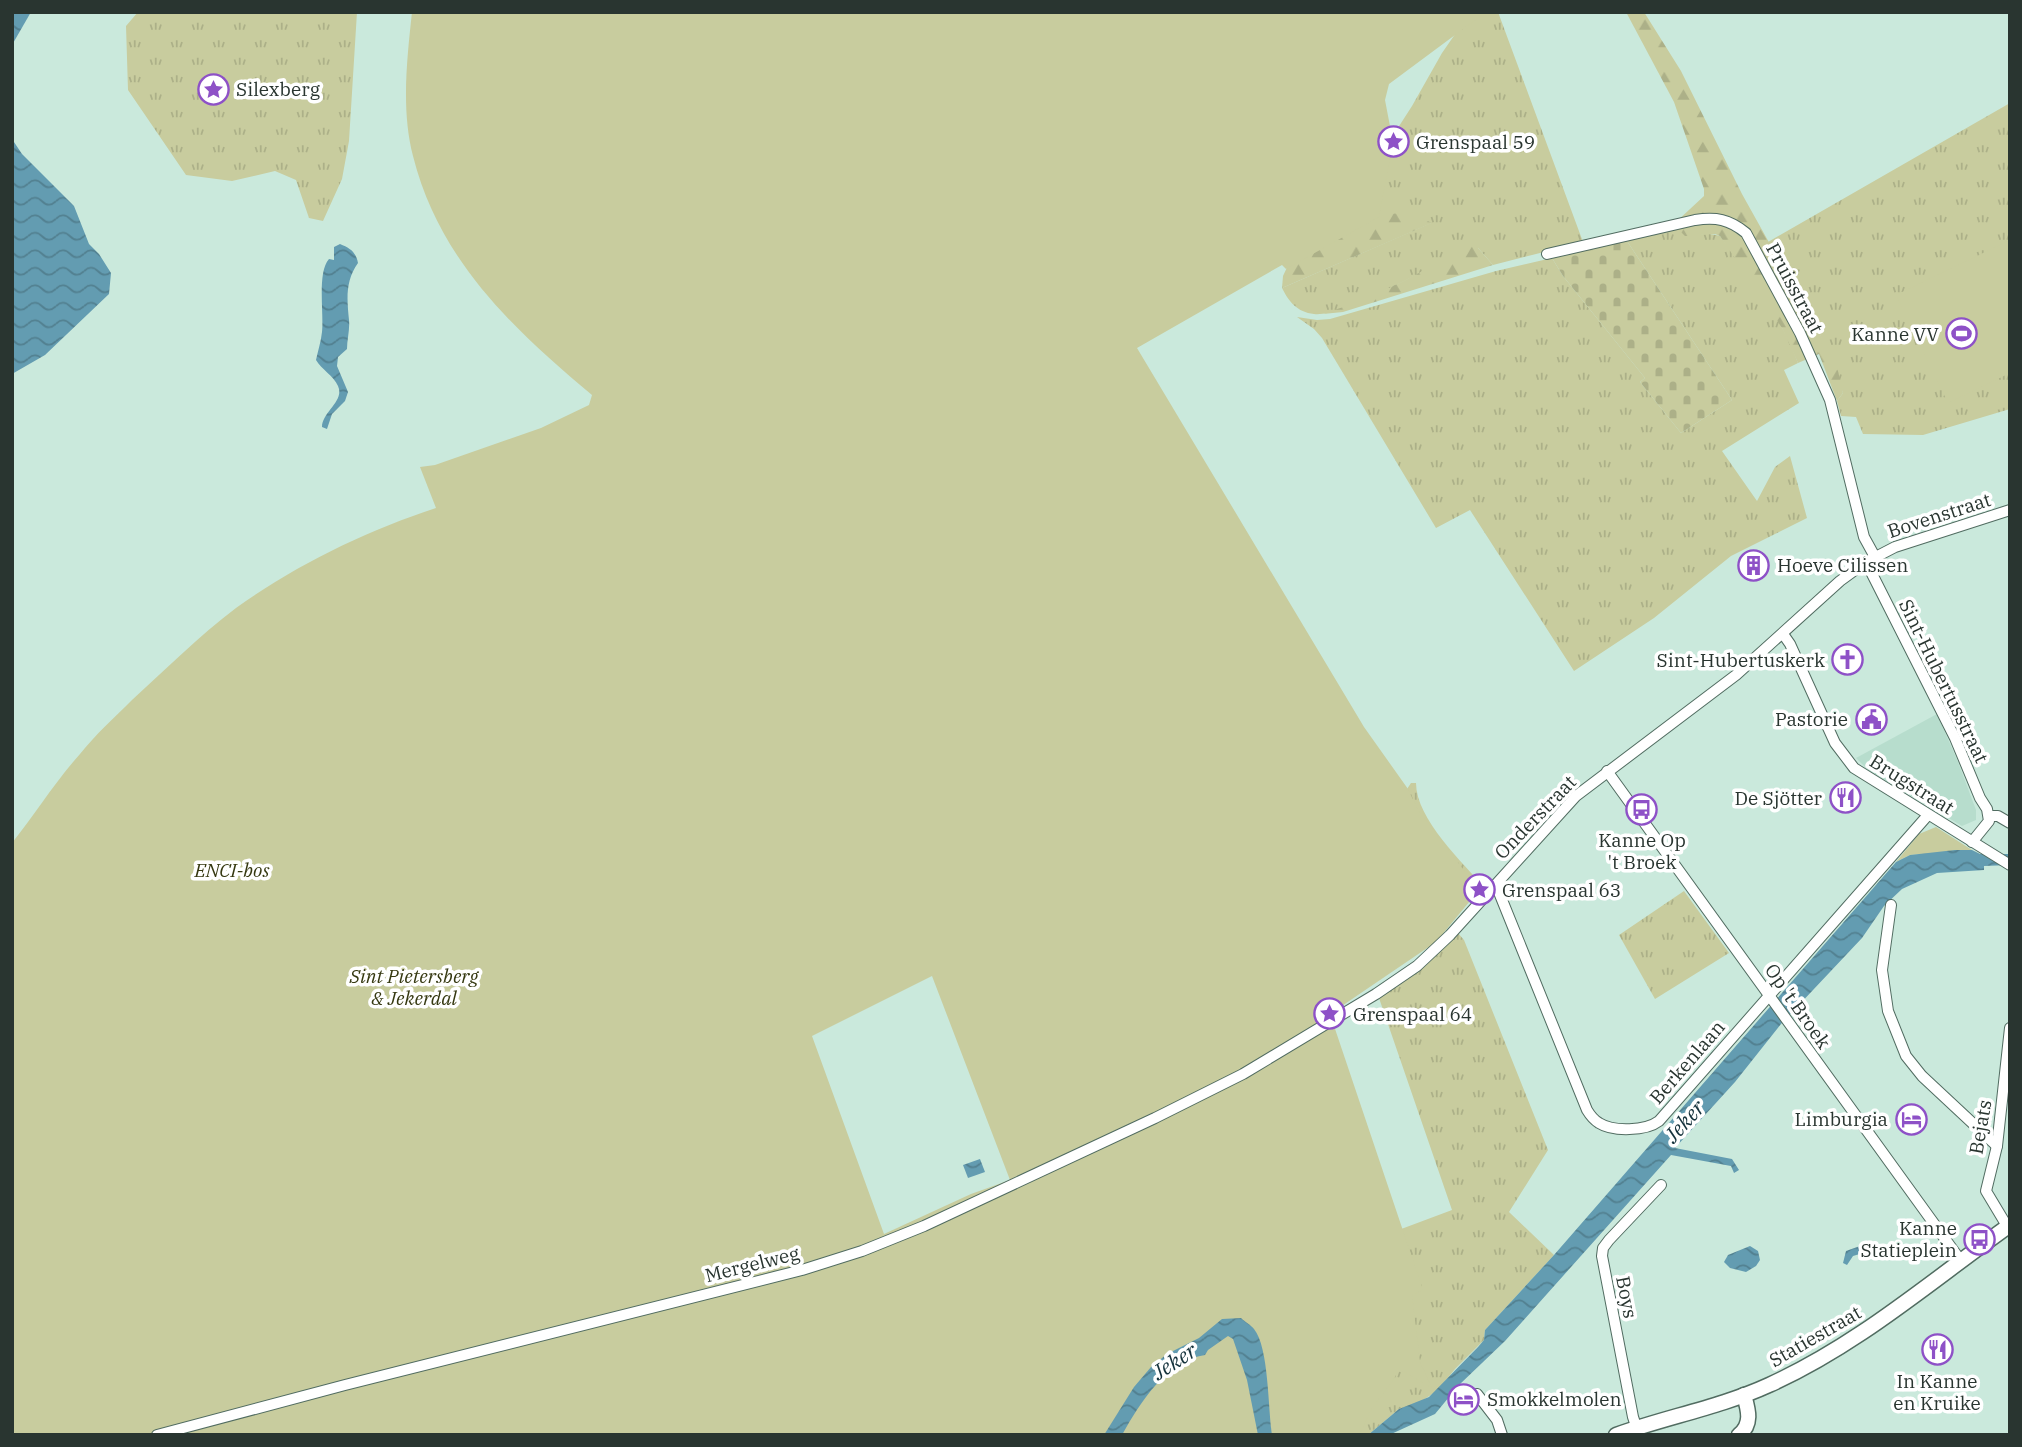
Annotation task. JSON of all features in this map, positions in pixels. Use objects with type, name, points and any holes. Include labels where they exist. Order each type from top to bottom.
[{"type":"main road","name":"Statiestraat","points":[[1616,1435],[1638,1431],[1744,1395],[1783,1378],[1858,1337],[2008,1226]]},
{"type":"main road","points":[[1739,1435],[1745,1430],[1749,1415],[1744,1395]]},
{"type":"street","name":"Pruisstraat","points":[[1547,254],[1695,220],[1721,219],[1733,222],[1746,233],[1800,332],[1830,400],[1870,559]]},
{"type":"street","name":"Bovenstraat","points":[[1783,634],[1840,581],[1870,559],[1914,540],[2010,510]]},
{"type":"street","name":"Sint-Hubertusstraat","points":[[1870,559],[1989,816]]},
{"type":"street","name":"Onderstraat","points":[[1318,1028],[1376,995],[1417,966],[1450,935],[1576,796],[1736,675],[1783,634]]},
{"type":"street","name":"Brugstraat","points":[[1783,634],[1842,755],[1866,777],[2010,865]]},
{"type":"street","name":"Op 't Broek","points":[[1607,771],[1961,1261]]},
{"type":"street","name":"Berkenlaan","points":[[1496,885],[1587,1110],[1598,1123],[1605,1126],[1644,1129],[1659,1121],[1771,997],[1928,815]]},
{"type":"street","points":[[1972,842],[1989,821],[1989,816],[1998,816],[2010,823]]},
{"type":"street","points":[[1891,905],[1882,970],[1888,1011],[1906,1056],[1922,1076],[1997,1146]]},
{"type":"street","name":"Mergelweg","points":[[156,1435],[802,1270],[862,1251],[924,1226],[1142,1124],[1242,1074],[1318,1028]]},
{"type":"street","name":"Bejats","points":[[2008,1226],[1986,1191],[1997,1146],[2010,1028]]},
{"type":"street","name":"Boys","points":[[1638,1431],[1602,1256],[1603,1248],[1609,1240],[1661,1185]]},
{"type":"street","points":[[1477,1394],[1497,1420],[1502,1435]]},
{"type":"shaded area","points":[[1937,714],[1976,810],[1976,820],[1962,826],[1868,770],[1856,758]]},
{"type":"green space","points":[[138,12],[357,12],[349,141],[342,179],[323,221],[309,218],[296,180],[275,171],[232,181],[186,175],[128,90],[126,26]]},
{"type":"green space","name":"Sint Pietersberg & Jekerdal","points":[[412,12],[1486,12],[1389,84],[1385,100],[1393,142],[1379,217],[1286,269],[1282,265],[1137,348],[1364,727],[1408,789],[1418,810],[1479,890],[1436,942],[1330,1014],[1423,1290],[1412,1295],[1420,1362],[1432,1388],[1401,1370],[1398,1371],[1372,1408],[1358,1435],[12,1435],[12,843],[62,776],[99,733],[183,653],[236,608],[283,577],[332,550],[436,508],[420,467],[435,465],[541,428],[589,405],[592,395],[508,318],[460,260],[441,228],[425,193],[409,139],[406,84]],"holes":[[[932,976],[1010,1180],[971,1194],[884,1234],[812,1036]]]},
{"type":"green space","points":[[1474,12],[1498,12],[1583,242],[1493,265],[1478,248],[1339,310],[1314,314],[1298,309],[1282,288],[1431,223],[1357,225],[1376,162],[1442,53]]},
{"type":"green space","points":[[1626,12],[1644,12],[1681,71],[1742,194],[1838,371],[1843,393],[1837,401],[1819,354],[1798,363],[1782,328],[1720,236],[1685,236],[1677,228],[1676,222],[1704,196],[1704,189],[1674,102]]},
{"type":"green space","points":[[2010,103],[2010,409],[1923,435],[1863,434],[1856,417],[1841,416],[1837,401],[1843,393],[1819,332],[1768,242]]},
{"type":"green space","points":[[1410,213],[1432,223],[1282,288],[1283,276],[1290,261],[1357,225],[1385,214]]},
{"type":"green space","points":[[1677,228],[1694,234],[1720,236],[1764,296],[1791,346],[1798,363],[1784,370],[1799,403],[1722,451],[1757,501],[1775,467],[1790,456],[1807,518],[1731,556],[1654,618],[1574,671],[1470,510],[1436,528],[1322,338],[1297,317],[1330,319],[1496,271],[1552,258],[1563,276],[1645,378],[1640,382],[1681,433],[1732,400],[1627,241]]},
{"type":"green space","name":"Kanne VV","points":[[2010,240],[2010,373],[1948,403],[1896,295]]},
{"type":"green space","points":[[1627,241],[1732,400],[1681,433],[1640,382],[1645,378],[1563,276],[1552,258]]},
{"type":"green space","points":[[1469,243],[1478,248],[1493,265],[1343,312],[1323,314],[1399,283]]},
{"type":"green space","points":[[1411,783],[1416,783],[1418,797],[1432,826],[1486,889],[1476,901],[1401,798]]},
{"type":"green space","points":[[1936,827],[1972,850],[1910,855],[1896,862],[1919,834]]},
{"type":"green space","points":[[1684,891],[1729,953],[1655,999],[1619,935]]},
{"type":"green space","points":[[1458,933],[1464,940],[1548,1150],[1509,1212],[1554,1255],[1485,1330],[1484,1340],[1437,1391],[1417,1404],[1399,1409],[1368,1435],[1098,1435],[1289,1271],[1452,1210],[1379,998],[1421,969]]},
{"type":"water","points":[[12,12],[31,12],[12,45]]},
{"type":"water","points":[[12,139],[22,154],[74,206],[89,244],[111,273],[109,294],[45,355],[12,374]]},
{"type":"water","points":[[340,244],[352,251],[358,263],[348,291],[347,349],[338,357],[337,366],[348,392],[345,401],[332,414],[327,429],[322,427],[323,422],[336,402],[339,391],[336,382],[316,360],[322,332],[323,273],[329,259],[334,260],[334,247]]},
{"type":"water","name":"Jeker","points":[[1972,850],[1980,854],[2010,854],[2010,865],[1984,866],[1984,870],[1937,873],[1902,889],[1884,906],[1862,938],[1781,1024],[1735,1082],[1675,1148],[1732,1159],[1739,1170],[1734,1173],[1731,1166],[1671,1155],[1505,1341],[1459,1385],[1435,1414],[1389,1435],[1368,1435],[1399,1409],[1429,1397],[1478,1347],[1484,1340],[1485,1330],[1554,1255],[1896,862],[1910,855]]},
{"type":"water","points":[[980,1159],[985,1172],[968,1178],[963,1165]]},
{"type":"water","points":[[1750,1246],[1758,1251],[1760,1260],[1756,1266],[1746,1272],[1730,1268],[1724,1262],[1728,1255]]},
{"type":"water","points":[[1860,1246],[1864,1249],[1863,1253],[1853,1256],[1847,1265],[1843,1263],[1846,1251]]},
{"type":"water","name":"Jeker","points":[[1241,1318],[1254,1329],[1263,1350],[1272,1435],[1258,1435],[1247,1380],[1233,1339],[1228,1336],[1205,1355],[1191,1359],[1166,1375],[1146,1397],[1122,1435],[1104,1435],[1134,1387],[1151,1367],[1167,1354],[1199,1338],[1222,1319]]},
{"type":"place","name":"Silexberg","points":[[213,89]]},
{"type":"place","name":"Grenspaal 59","points":[[1393,142]]},
{"type":"place","name":"Kanne VV","points":[[1962,334]]},
{"type":"place","name":"Hoeve Cilissen","points":[[1754,565]]},
{"type":"place","name":"Sint-Hubertuskerk","points":[[1848,660]]},
{"type":"place","name":"Pastorie","points":[[1871,719]]},
{"type":"place","name":"De Sjötter","points":[[1845,798]]},
{"type":"place","name":"Kanne Op 't Broek","points":[[1642,809]]},
{"type":"place","name":"Grenspaal 63","points":[[1479,890]]},
{"type":"place","name":"Grenspaal 64","points":[[1330,1014]]},
{"type":"place","name":"Limburgia","points":[[1911,1119]]},
{"type":"place","name":"Kanne Statieplein","points":[[1980,1239]]},
{"type":"place","name":"In Kanne en Kruike","points":[[1937,1350]]},
{"type":"place","name":"Smokkelmolen","points":[[1464,1399]]},
{"type":"park label","name":"ENCI-bos","points":[[232,870]]}]
